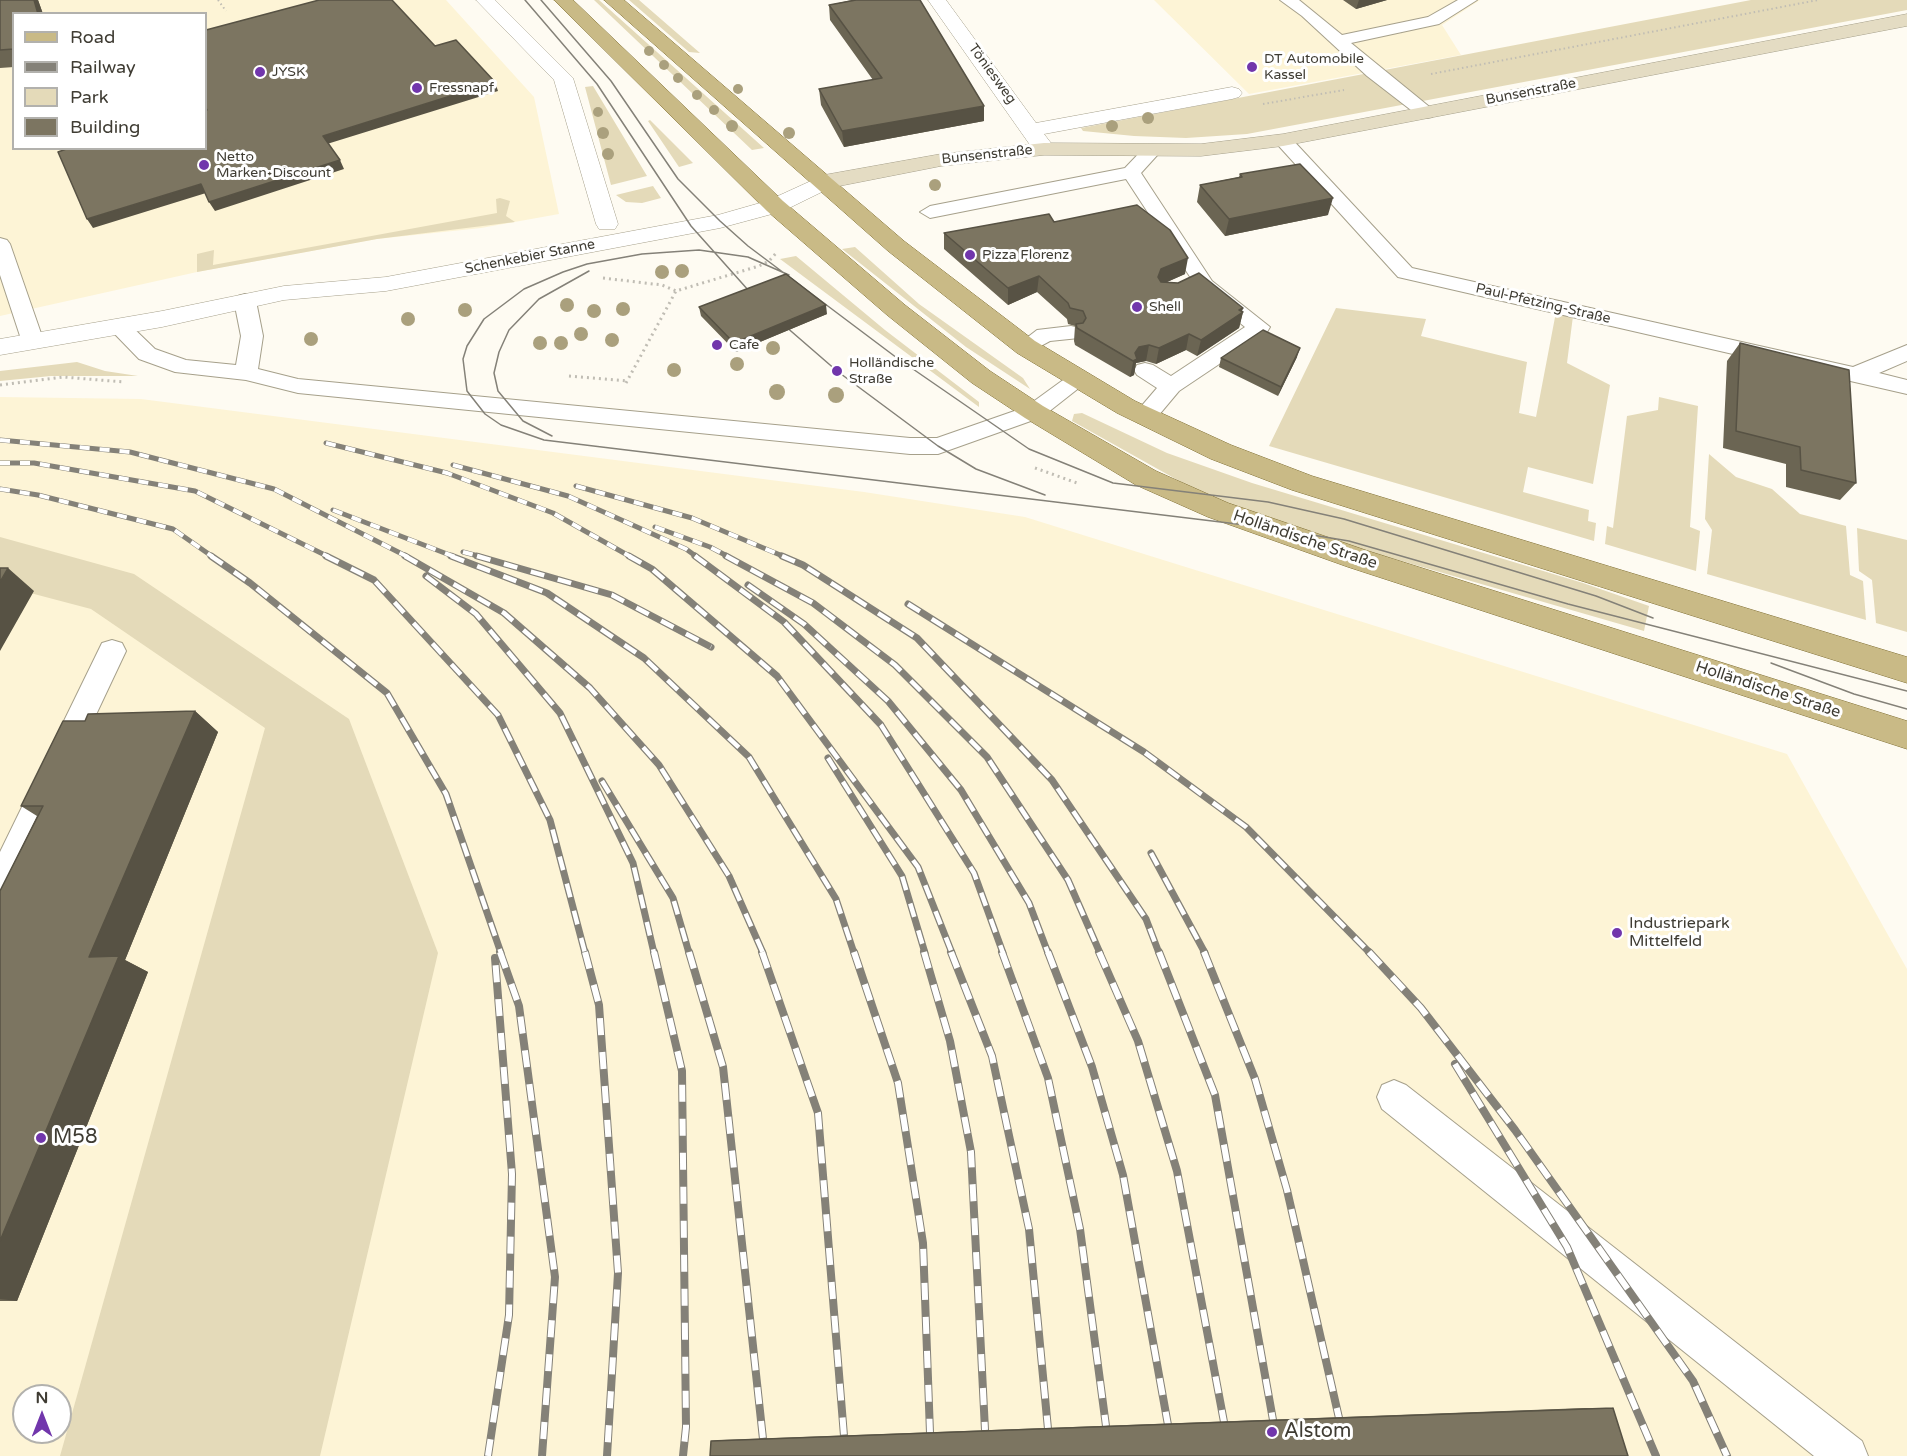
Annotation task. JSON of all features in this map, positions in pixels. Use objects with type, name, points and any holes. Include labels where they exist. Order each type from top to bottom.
[{"type":"main road","name":"Holländische Straße","points":[[563,0],[769,200],[896,310],[981,377],[1034,412],[1146,478],[1218,510],[1358,559],[1907,735]]},
{"type":"main road","points":[[613,0],[896,246],[1026,347],[1078,380],[1145,416],[1221,452],[1302,483],[1907,670]]},
{"type":"main road","name":"Bunsenstraße","points":[[824,182],[941,159],[1044,149],[1095,148],[1152,152],[1201,150],[1283,140],[1907,20]]},
{"type":"street","points":[[485,0],[563,78],[607,224]]},
{"type":"street","name":"Töniesweg","points":[[938,0],[1044,149]]},
{"type":"street","name":"Bunsenstraße","points":[[1032,130],[1232,93]]},
{"type":"street","points":[[769,200],[824,182]]},
{"type":"street","name":"Schenkebier Stanne","points":[[0,347],[245,302],[284,293],[320,281],[716,200],[769,200]]},
{"type":"street","name":"Schenkebier Stanne","points":[[284,293],[386,284],[720,221],[769,200]]},
{"type":"lane","points":[[1288,0],[1308,13],[1387,83],[1426,113]]},
{"type":"lane","points":[[1339,41],[1434,21],[1469,0]]},
{"type":"lane","name":"Paul-Pfetzing-Straße","points":[[1283,140],[1405,273],[1907,387]]},
{"type":"lane","points":[[930,212],[1131,172],[1152,152]]},
{"type":"lane","points":[[1131,172],[1205,285],[1258,327],[1171,386],[1145,416]]},
{"type":"lane","points":[[0,244],[33,342]]},
{"type":"lane","points":[[1178,287],[1200,277]]},
{"type":"lane","points":[[245,302],[252,336],[246,373]]},
{"type":"lane","points":[[118,326],[147,354],[183,367],[246,373],[298,386],[910,446],[938,446],[1034,412],[1078,380]]},
{"type":"lane","points":[[1026,347],[1045,335],[1071,333]]},
{"type":"lane","points":[[1856,375],[1907,352]]},
{"type":"lane","points":[[1145,370],[1171,386]]},
{"type":"lane","points":[[0,885],[112,651]]},
{"type":"lane","points":[[1394,1097],[1847,1456]]},
{"type":"path","points":[[218,0],[226,11]]},
{"type":"path","points":[[1255,106],[1387,83],[1818,0]]},
{"type":"path","points":[[597,278],[663,285],[676,291],[759,266],[769,261],[779,249]]},
{"type":"path","points":[[610,416],[676,291]]},
{"type":"path","points":[[563,375],[628,381]]},
{"type":"shaded area","points":[[0,0],[446,0],[534,97],[559,214],[481,228],[377,239],[197,272],[0,316]]},
{"type":"shaded area","points":[[1154,0],[1480,0],[1442,25],[1461,55],[1249,94]]},
{"type":"shaded area","name":"Industriepark Mittelfeld","points":[[0,397],[141,399],[864,492],[1025,517],[1787,754],[1907,969],[1907,1456],[0,1456]]},
{"type":"green space","points":[[594,0],[599,0],[764,148],[752,150]]},
{"type":"green space","points":[[629,0],[639,0],[700,53],[689,52]]},
{"type":"green space","points":[[1751,0],[1907,0],[1907,10],[1247,134],[1186,138],[1134,136],[1083,131],[1081,128]]},
{"type":"green space","points":[[593,86],[647,176],[611,185],[585,87]]},
{"type":"green space","points":[[650,120],[693,163],[679,167],[648,121]]},
{"type":"green space","points":[[653,186],[661,198],[642,203],[626,202],[616,195]]},
{"type":"green space","points":[[496,199],[510,201],[506,216],[515,222],[377,239],[197,272],[197,254],[214,250],[213,265],[497,213]]},
{"type":"green space","points":[[855,247],[919,304],[1023,378],[1030,389],[966,347],[842,249]]},
{"type":"green space","points":[[796,256],[885,330],[979,402],[979,407],[780,259]]},
{"type":"green space","points":[[1336,308],[1426,319],[1421,336],[1527,362],[1519,413],[1536,417],[1556,312],[1573,316],[1567,363],[1610,385],[1593,484],[1528,467],[1523,492],[1589,510],[1588,521],[1596,523],[1594,541],[1269,446]]},
{"type":"green space","points":[[77,362],[105,371],[138,376],[51,376],[0,381],[0,371]]},
{"type":"green space","points":[[1659,397],[1698,406],[1690,527],[1700,531],[1696,571],[1605,544],[1607,526],[1613,528],[1627,416],[1658,410]]},
{"type":"green space","points":[[1082,413],[1167,453],[1252,483],[1583,583],[1649,606],[1644,631],[1360,549],[1221,501],[1181,482],[1072,421],[1074,414]]},
{"type":"green space","points":[[1709,454],[1736,477],[1772,489],[1800,514],[1846,526],[1850,575],[1863,581],[1866,620],[1707,574],[1712,530],[1705,519]]},
{"type":"green space","points":[[1857,528],[1907,540],[1907,632],[1876,623],[1872,580],[1859,571]]},
{"type":"green space","points":[[0,537],[134,574],[349,719],[438,953],[320,1456],[60,1456],[63,1444],[72,1444],[72,1413],[265,728],[91,609],[0,585]]},
{"type":"building","points":[[0,0],[34,0],[37,12],[12,12],[12,49],[0,50]]},
{"type":"building","points":[[319,0],[392,0],[435,46],[456,40],[495,82],[323,136],[340,160],[209,202],[201,184],[87,219],[58,152],[64,150],[207,150],[207,30]]},
{"type":"building","points":[[856,0],[920,0],[984,106],[842,131],[819,89],[882,78],[829,5]]},
{"type":"building","points":[[1300,164],[1333,198],[1229,219],[1200,185],[1242,177],[1240,174]]},
{"type":"building","points":[[1137,205],[1170,230],[1188,258],[1161,269],[1158,277],[1161,282],[1178,283],[1199,273],[1243,308],[1239,310],[1243,312],[1201,340],[1189,334],[1159,348],[1149,345],[1139,347],[1135,353],[1137,359],[1133,361],[1077,328],[1076,324],[1083,323],[1086,318],[1083,311],[1070,308],[1068,303],[1039,276],[1008,288],[944,233],[1049,214],[1054,222]]},
{"type":"building","points":[[786,274],[826,305],[734,343],[699,307]]},
{"type":"building","points":[[1263,330],[1300,348],[1281,387],[1221,358]]},
{"type":"building","points":[[1740,343],[1849,370],[1856,483],[1801,470],[1800,447],[1736,431]]},
{"type":"building","points":[[0,568],[8,568],[0,582]]},
{"type":"building","name":"M58","points":[[195,711],[89,957],[119,956],[0,1241],[0,891],[43,806],[21,806],[63,721],[85,721],[88,714]]},
{"type":"building","name":"Alstom","points":[[1613,1408],[1628,1456],[710,1456],[711,1441]]},
{"type":"tram line","points":[[525,0],[597,84],[691,226],[714,252]]},
{"type":"tram line","points":[[541,0],[611,81],[678,179],[748,246],[783,272]]},
{"type":"tram line","points":[[714,252],[699,250],[642,254],[587,264],[524,289],[484,319],[467,346],[463,359],[467,391],[485,414],[501,425],[544,440],[1270,528],[1349,541],[1568,604],[1907,691]]},
{"type":"tram line","points":[[714,252],[748,257],[783,272]]},
{"type":"tram line","points":[[714,252],[757,300]]},
{"type":"tram line","points":[[552,436],[523,421],[498,391],[494,373],[499,352],[509,330],[539,299],[589,271]]},
{"type":"tram line","points":[[783,272],[789,275]]},
{"type":"tram line","points":[[783,272],[897,358],[1029,449],[1113,483],[1268,502],[1344,519],[1596,596],[1653,618]]},
{"type":"tram line","points":[[777,319],[837,371],[938,446],[976,469],[1045,495]]},
{"type":"tram line","points":[[1771,663],[1854,694],[1907,709]]},
{"type":"railway","points":[[0,440],[130,452],[274,489],[408,557]]},
{"type":"railway","points":[[326,443],[447,473],[553,513],[631,557]]},
{"type":"railway","points":[[0,463],[34,463],[195,491],[329,557]]},
{"type":"railway","points":[[453,465],[568,496],[686,549],[697,557]]},
{"type":"railway","points":[[576,486],[692,518],[785,557]]},
{"type":"railway","points":[[0,489],[38,495],[173,529],[213,557]]},
{"type":"railway","points":[[333,510],[455,557]]},
{"type":"railway","points":[[655,527],[710,547],[729,557]]},
{"type":"railway","points":[[463,552],[482,557]]},
{"type":"railway","points":[[211,556],[250,583],[387,693],[446,794],[501,953]]},
{"type":"railway","points":[[326,556],[374,580],[498,715],[550,820],[585,953]]},
{"type":"railway","points":[[405,556],[504,613],[590,688],[659,765],[729,876],[763,953]]},
{"type":"railway","points":[[451,556],[547,593],[644,658],[749,757],[836,899],[854,953]]},
{"type":"railway","points":[[477,556],[612,595],[711,647]]},
{"type":"railway","points":[[629,556],[652,569],[777,676],[918,867],[952,953]]},
{"type":"railway","points":[[695,556],[784,622],[881,725],[974,873],[1003,953]]},
{"type":"railway","points":[[726,556],[813,603],[895,665],[987,757],[1068,880],[1100,953]]},
{"type":"railway","points":[[782,556],[803,565],[917,638],[1052,780],[1146,919],[1159,953]]},
{"type":"railway","points":[[426,576],[476,614],[560,713],[633,863],[654,953]]},
{"type":"railway","points":[[748,585],[804,624],[888,701],[961,790],[1029,903],[1048,953]]},
{"type":"railway","points":[[908,604],[1144,752],[1246,827],[1370,953]]},
{"type":"railway","points":[[828,758],[902,876],[925,953]]},
{"type":"railway","points":[[602,781],[673,898],[689,953]]},
{"type":"railway","points":[[1151,853],[1205,953]]},
{"type":"railway","points":[[500,952],[519,1006],[555,1277],[542,1456]]},
{"type":"railway","points":[[585,952],[599,1005],[618,1273],[607,1456]]},
{"type":"railway","points":[[654,952],[682,1071],[686,1427],[683,1456]]},
{"type":"railway","points":[[689,952],[723,1067],[763,1439]]},
{"type":"railway","points":[[762,952],[818,1113],[844,1436]]},
{"type":"railway","points":[[854,952],[898,1083],[923,1243],[930,1433]]},
{"type":"railway","points":[[924,952],[950,1041],[971,1152],[985,1430]]},
{"type":"railway","points":[[951,952],[992,1056],[1029,1229],[1048,1429]]},
{"type":"railway","points":[[1002,952],[1048,1078],[1080,1229],[1106,1426]]},
{"type":"railway","points":[[1048,952],[1092,1067],[1123,1175],[1168,1425]]},
{"type":"railway","points":[[1099,952],[1138,1041],[1177,1171],[1224,1422]]},
{"type":"railway","points":[[1159,952],[1215,1095],[1273,1420]]},
{"type":"railway","points":[[1204,952],[1255,1079],[1287,1190],[1339,1418]]},
{"type":"railway","points":[[1369,952],[1421,1008],[1515,1130],[1693,1381],[1727,1456]]},
{"type":"railway","points":[[488,1456],[509,1315],[512,1174],[495,958]]},
{"type":"railway","points":[[1455,1064],[1567,1247],[1656,1456]]},
{"type":"place","name":"DT Automobile Kassel","points":[[1252,67]]},
{"type":"place","name":"JYSK","points":[[260,72]]},
{"type":"place","name":"Fressnapf","points":[[417,88]]},
{"type":"place","name":"Netto Marken-Discount","points":[[204,165]]},
{"type":"place","name":"Pizza Florenz","points":[[970,255]]},
{"type":"place","name":"Shell","points":[[1137,307]]},
{"type":"place","name":"Cafe","points":[[717,345]]},
{"type":"place","name":"Holländische Straße","points":[[837,371]]},
{"type":"place","name":"Industriepark Mittelfeld","points":[[1617,933]]},
{"type":"place","name":"M58","points":[[41,1138]]},
{"type":"place","name":"Alstom","points":[[1272,1432]]}]
